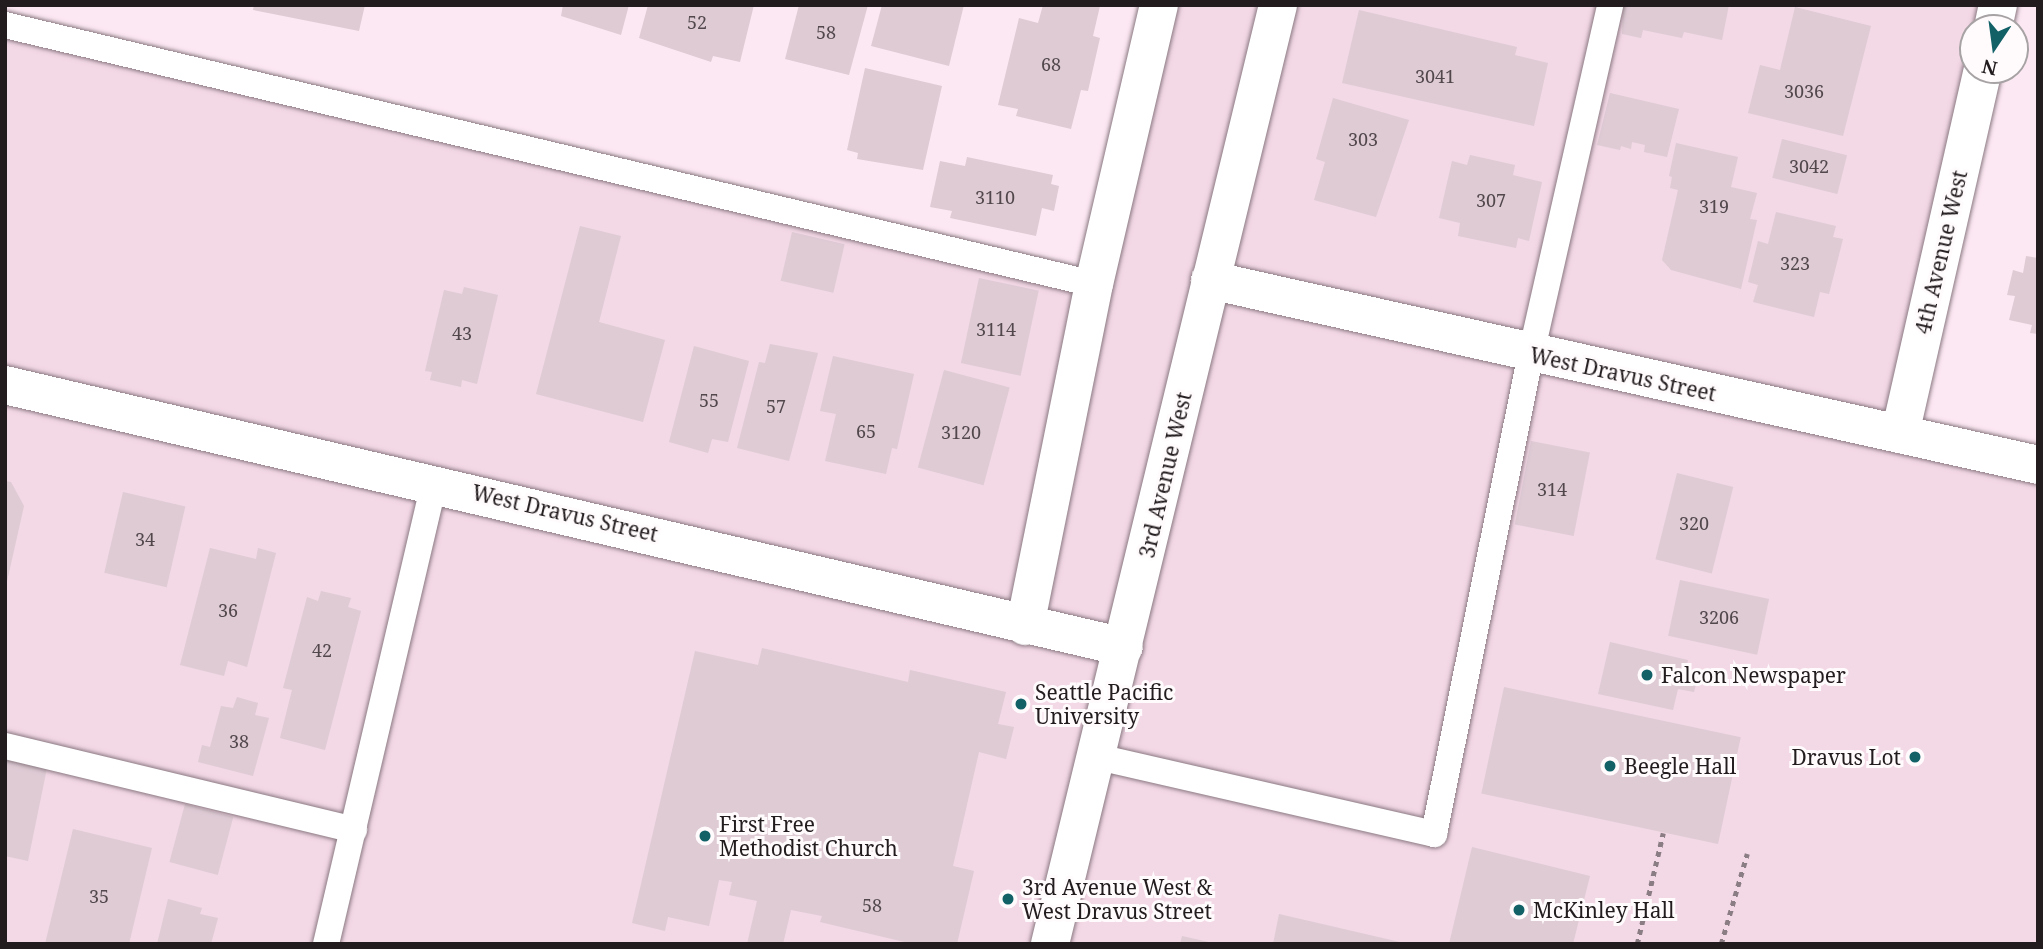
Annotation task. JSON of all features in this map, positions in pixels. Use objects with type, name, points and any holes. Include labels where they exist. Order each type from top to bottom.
[{"type":"street","points":[[1026,626],[1094,284],[1159,5]]},
{"type":"street","name":"3rd Avenue West","points":[[1050,944],[1125,647],[1210,280],[1278,5]]},
{"type":"street","name":"4th Avenue West","points":[[1900,434],[1980,84]]},
{"type":"street","name":"West Dravus Street","points":[[1210,280],[1531,354],[2038,465]]},
{"type":"street","name":"West Dravus Street","points":[[5,385],[435,483],[1026,626],[1125,647]]},
{"type":"lane","points":[[1098,757],[1434,834],[1531,354],[1610,5]]},
{"type":"lane","points":[[5,25],[1094,284]]},
{"type":"lane","points":[[326,944],[435,483]]},
{"type":"lane","points":[[5,746],[354,830]]},
{"type":"path","points":[[1637,944],[1663,833]]},
{"type":"path","points":[[1721,944],[1747,854]]},
{"type":"shaded area","name":"Seattle Pacific University","points":[[1161,5],[1998,5],[1996,14],[1959,14],[1959,84],[1970,84],[1900,434],[2038,465],[2038,944],[5,944],[5,25],[1094,284]]},
{"type":"building","points":[[254,5],[365,5],[359,31],[253,10]]},
{"type":"building","points":[[563,5],[629,5],[621,35],[561,16]]},
{"type":"building","points":[[648,5],[754,5],[740,62],[713,56],[711,62],[639,38]]},
{"type":"building","points":[[799,5],[868,5],[849,75],[785,59]]},
{"type":"building","points":[[882,5],[964,5],[949,66],[871,46]]},
{"type":"building","points":[[1043,5],[1100,6],[1093,36],[1100,38],[1088,91],[1081,90],[1071,129],[1016,116],[1018,109],[998,105],[1019,18],[1038,23]]},
{"type":"building","points":[[1623,5],[1729,5],[1722,40],[1684,32],[1682,38],[1643,30],[1641,38],[1622,34]]},
{"type":"building","points":[[1795,7],[1871,26],[1843,136],[1748,113],[1760,65],[1780,70]]},
{"type":"building","points":[[1359,10],[1517,47],[1515,55],[1548,63],[1534,126],[1342,83]]},
{"type":"building","points":[[865,68],[942,86],[923,170],[857,159],[858,153],[847,150]]},
{"type":"building","points":[[1610,93],[1679,109],[1667,157],[1644,152],[1645,145],[1632,142],[1631,149],[1621,146],[1620,150],[1597,145]]},
{"type":"building","points":[[1333,98],[1409,120],[1376,217],[1314,200],[1325,162],[1316,159]]},
{"type":"building","points":[[1782,139],[1847,155],[1837,194],[1772,178]]},
{"type":"building","points":[[1676,143],[1738,157],[1731,187],[1757,193],[1750,219],[1757,220],[1741,289],[1671,270],[1662,260],[1678,190],[1670,188],[1672,177],[1669,176]]},
{"type":"building","points":[[1470,155],[1515,165],[1513,175],[1542,182],[1529,241],[1518,238],[1516,248],[1458,236],[1460,223],[1439,218],[1452,161],[1467,165]]},
{"type":"building","points":[[967,157],[1053,175],[1051,184],[1059,186],[1054,211],[1042,208],[1036,236],[950,218],[952,211],[930,207],[940,161],[965,166]]},
{"type":"building","points":[[1776,212],[1836,226],[1833,237],[1843,239],[1829,294],[1820,292],[1814,317],[1753,302],[1758,285],[1748,282],[1758,241],[1768,244]]},
{"type":"building","points":[[580,226],[621,236],[599,322],[665,340],[643,422],[536,394]]},
{"type":"building","points":[[792,232],[845,244],[833,293],[781,281]]},
{"type":"building","points":[[2026,256],[2038,258],[2038,334],[2030,333],[2032,325],[2009,320],[2015,296],[2007,295],[2013,270],[2023,273]]},
{"type":"building","points":[[979,278],[1039,291],[1021,376],[961,363]]},
{"type":"building","points":[[464,287],[498,295],[477,384],[462,380],[461,387],[430,380],[432,372],[425,371],[444,290],[462,294]]},
{"type":"building","points":[[770,344],[818,353],[789,461],[737,448],[759,362],[765,363]]},
{"type":"building","points":[[694,346],[749,361],[728,442],[712,439],[708,453],[669,442]]},
{"type":"building","points":[[833,356],[914,374],[897,449],[892,448],[886,474],[825,461],[836,414],[820,411]]},
{"type":"building","points":[[944,370],[1010,388],[984,485],[918,468]]},
{"type":"building","points":[[1531,441],[1590,452],[1574,536],[1515,524]]},
{"type":"building","points":[[1677,473],[1733,487],[1712,573],[1655,559]]},
{"type":"building","points":[[5,481],[11,482],[24,506],[6,586]]},
{"type":"building","points":[[123,492],[185,506],[167,587],[104,573]]},
{"type":"building","points":[[210,548],[256,559],[258,548],[276,553],[247,667],[228,661],[224,676],[180,665]]},
{"type":"building","points":[[1680,580],[1769,599],[1757,655],[1668,636]]},
{"type":"building","points":[[321,591],[351,598],[348,607],[361,611],[325,750],[280,738],[292,690],[283,688],[307,597],[318,601]]},
{"type":"building","name":"Falcon Newspaper","points":[[1610,642],[1688,660],[1685,674],[1698,677],[1694,692],[1678,689],[1673,710],[1598,694]]},
{"type":"building","name":"First Free Methodist Church","points":[[762,648],[908,682],[910,670],[1006,692],[998,724],[1014,727],[1006,759],[979,752],[953,866],[974,871],[957,944],[913,944],[820,922],[822,916],[791,910],[783,944],[747,944],[757,901],[729,895],[732,882],[719,880],[709,926],[668,917],[665,931],[632,923],[695,651],[758,665]]},
{"type":"building","name":"Beegle Hall","points":[[1504,687],[1741,737],[1718,844],[1481,794]]},
{"type":"building","points":[[237,697],[258,703],[255,715],[269,718],[253,776],[198,762],[202,745],[210,747],[221,706],[233,708]]},
{"type":"building","points":[[5,760],[47,768],[28,861],[5,856]]},
{"type":"building","points":[[185,804],[233,817],[218,875],[169,862]]},
{"type":"building","points":[[73,829],[152,848],[129,944],[45,944]]},
{"type":"building","name":"McKinley Hall","points":[[1472,847],[1590,876],[1573,944],[1449,944]]},
{"type":"building","points":[[168,899],[202,908],[200,914],[218,918],[211,944],[157,944]]},
{"type":"building","points":[[1279,914],[1404,943],[1404,944],[1273,944]]},
{"type":"building","points":[[1182,936],[1213,943],[1180,944]]},
{"type":"place","name":"Falcon Newspaper","points":[[1647,675]]},
{"type":"place","name":"Seattle Pacific University","points":[[1021,704]]},
{"type":"place","name":"Dravus Lot","points":[[1915,757]]},
{"type":"place","name":"Beegle Hall","points":[[1610,766]]},
{"type":"place","name":"First Free Methodist Church","points":[[705,836]]},
{"type":"place","name":"3rd Avenue West & West Dravus Street","points":[[1008,899]]},
{"type":"place","name":"McKinley Hall","points":[[1519,910]]}]
